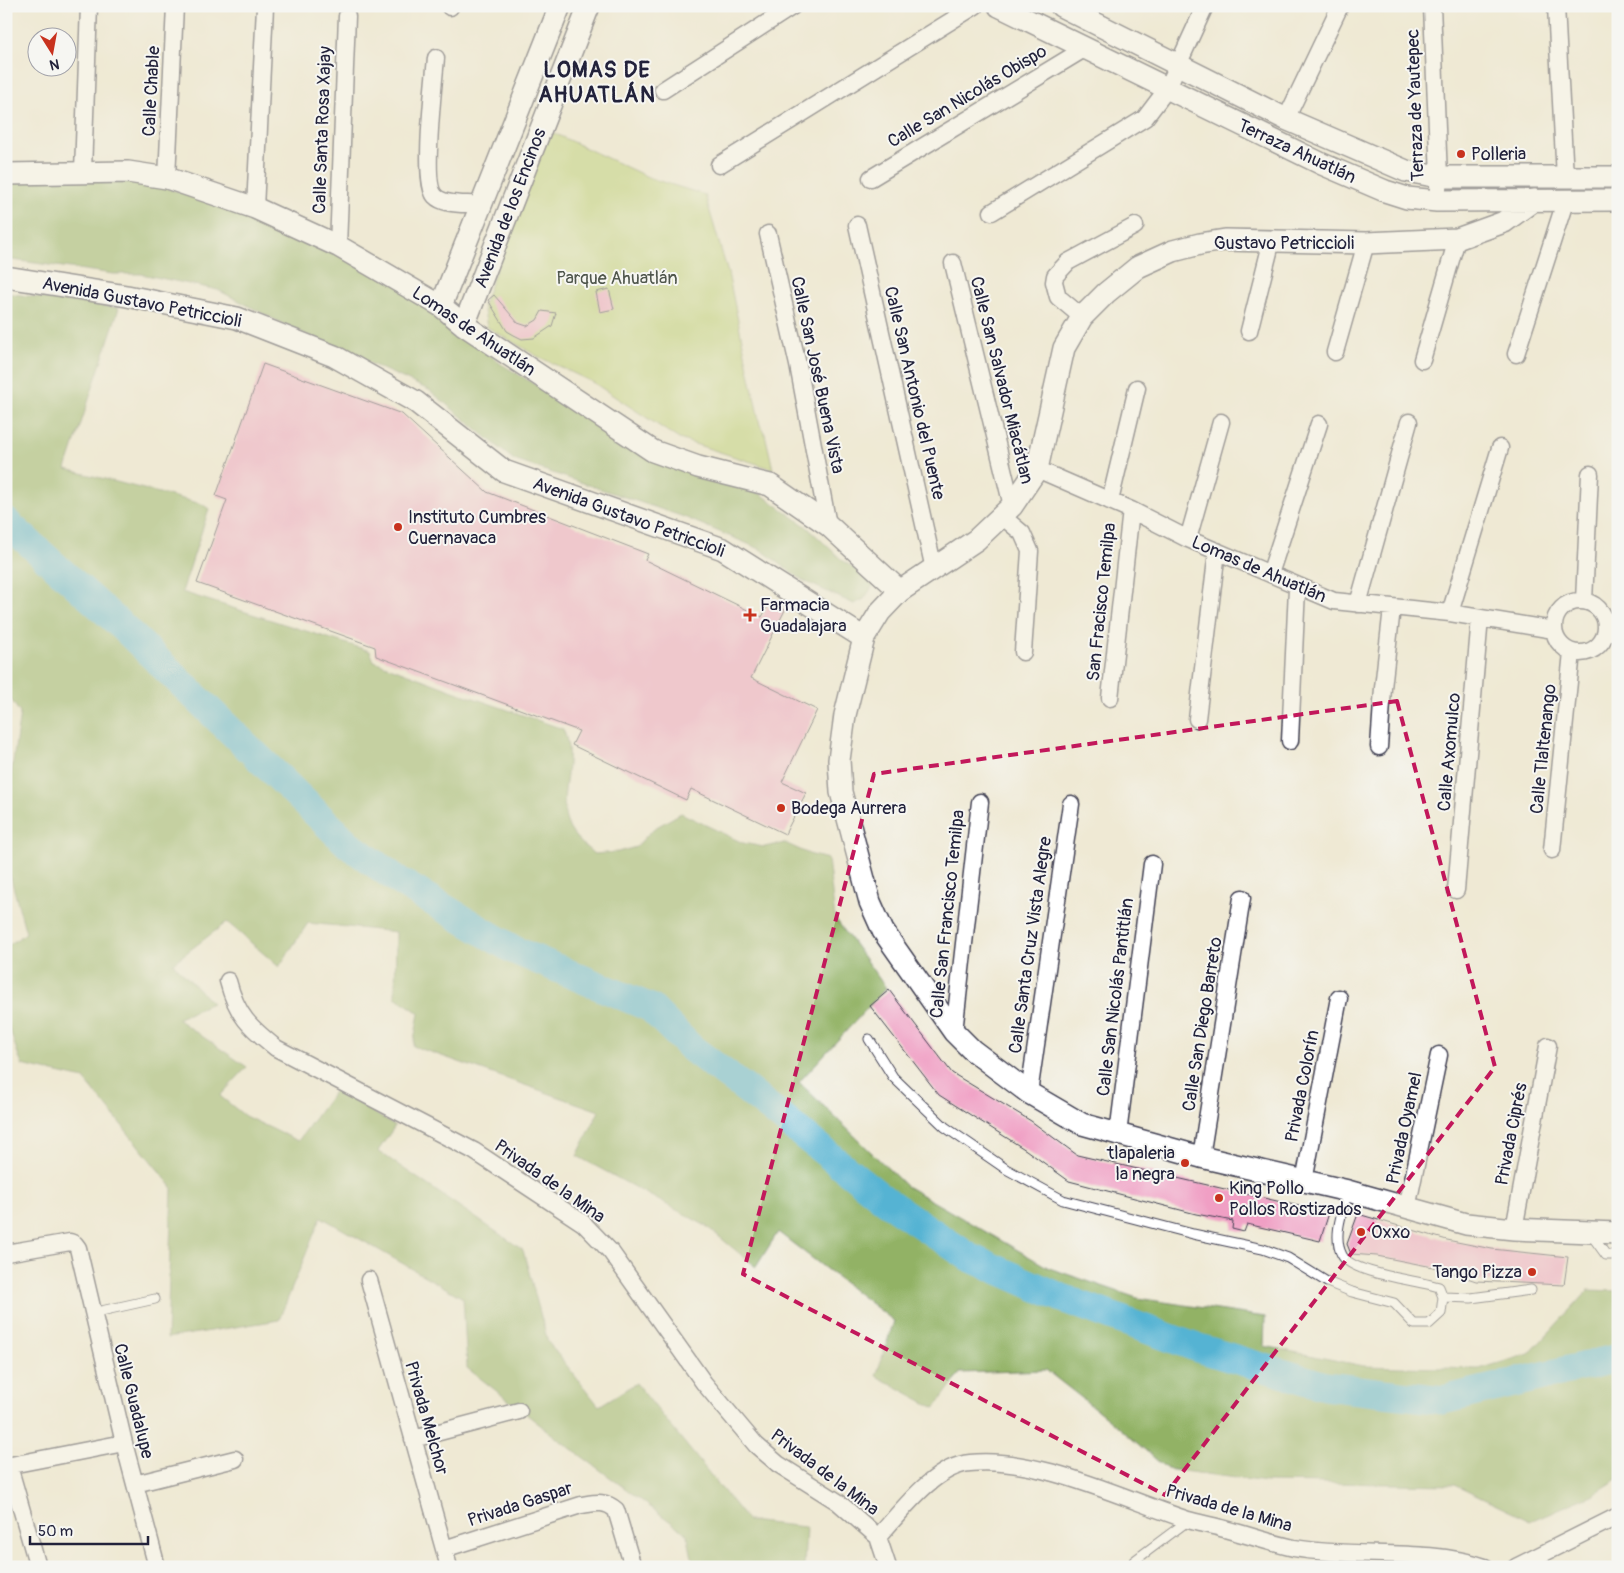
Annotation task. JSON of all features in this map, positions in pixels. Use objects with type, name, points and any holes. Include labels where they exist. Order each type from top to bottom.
[{"type":"street","points":[[84,171],[89,6]]},
{"type":"street","name":"Calle Chable","points":[[167,178],[174,6]]},
{"type":"street","name":"Avenida de los Encinos","points":[[441,306],[560,6]]},
{"type":"street","name":"Avenida de los Encinos","points":[[464,325],[589,6]]},
{"type":"street","points":[[663,90],[793,6]]},
{"type":"street","points":[[720,165],[975,6]]},
{"type":"street","name":"Terraza Ahuatlán","points":[[1000,6],[1084,49],[1322,164],[1385,191],[1407,198],[1437,202],[1618,200]]},
{"type":"street","name":"Terraza Ahuatlán","points":[[1061,6],[1286,119],[1406,171],[1439,177],[1618,177]]},
{"type":"street","points":[[992,212],[1136,125],[1153,109],[1167,89],[1179,66],[1205,6]]},
{"type":"street","points":[[1286,119],[1340,6]]},
{"type":"street","name":"Terraza de Yautepec","points":[[1432,6],[1439,177],[1437,202]]},
{"type":"street","points":[[1556,6],[1565,178]]},
{"type":"street","points":[[255,208],[265,7]]},
{"type":"street","name":"Calle Santa Rosa Xajay","points":[[338,246],[347,16]]},
{"type":"street","name":"Calle San Nicolás Obispo","points":[[871,178],[1084,49]]},
{"type":"street","points":[[436,58],[429,152],[430,186],[434,195],[441,201],[480,205]]},
{"type":"street","name":"Lomas de Ahuatlán","points":[[6,174],[84,171],[128,172],[167,178],[255,208],[338,246],[441,306],[464,325],[653,451],[698,467],[770,485],[828,525],[900,591]]},
{"type":"street","name":"Gustavo Petriccioli","points":[[864,638],[880,612],[900,591],[976,540],[1007,511],[1037,469],[1064,348],[1082,317],[1138,267],[1173,251],[1225,240],[1366,244],[1457,239],[1504,222],[1534,200]]},
{"type":"street","points":[[1422,360],[1466,201]]},
{"type":"street","points":[[1516,354],[1565,202]]},
{"type":"street","name":"Calle San Antonio del Puente","points":[[857,224],[934,569]]},
{"type":"street","points":[[1082,317],[1058,297],[1054,282],[1055,276],[1068,262],[1135,226]]},
{"type":"street","name":"Calle San José Buena Vista","points":[[768,234],[798,365],[828,525]]},
{"type":"street","points":[[1248,331],[1272,240]]},
{"type":"street","points":[[1335,352],[1366,244]]},
{"type":"street","name":"Calle San Salvador Miacátlan","points":[[953,263],[1007,511]]},
{"type":"street","name":"Avenida Gustavo Petriccioli","points":[[6,277],[127,296],[238,318],[334,356],[416,402],[504,471],[723,549],[864,638]]},
{"type":"street","points":[[1110,501],[1137,388]]},
{"type":"street","points":[[1188,540],[1221,422]]},
{"type":"street","points":[[1358,604],[1408,422]]},
{"type":"street","points":[[1270,574],[1319,424]]},
{"type":"street","points":[[1450,613],[1500,448]]},
{"type":"street","name":"Lomas de Ahuatlán","points":[[1037,469],[1131,510],[1188,540],[1270,574],[1297,588],[1334,602],[1450,613],[1554,630]]},
{"type":"street","points":[[1584,601],[1590,474]]},
{"type":"street","name":"San Fracisco Temilpa","points":[[1110,698],[1131,510]]},
{"type":"street","points":[[1007,511],[1022,534],[1030,551],[1023,652]]},
{"type":"street","points":[[1197,719],[1217,551]]},
{"type":"street","points":[[1290,741],[1297,588]]},
{"type":"street","points":[[1584,601],[1597,606],[1605,618],[1606,632],[1599,645],[1587,652],[1572,652],[1560,644],[1554,630],[1557,614],[1568,603],[1584,601]]},
{"type":"street","points":[[1379,747],[1382,688],[1392,608]]},
{"type":"street","name":"Calle Axomulco","points":[[1456,890],[1480,618]]},
{"type":"street","points":[[864,638],[844,714],[839,760],[841,792],[870,902],[884,931],[954,1032],[972,1050],[1029,1093],[1082,1124],[1201,1156],[1348,1191],[1466,1224],[1514,1230],[1618,1233]]},
{"type":"street","name":"Calle Tlaltenango","points":[[1552,850],[1572,652]]},
{"type":"street","name":"Calle San Francisco Temilpa","points":[[954,1032],[980,802]]},
{"type":"street","name":"Calle Santa Cruz Vista Alegre","points":[[1029,1093],[1071,804]]},
{"type":"street","name":"Calle San Nicolás Pantitlán","points":[[1118,1134],[1152,864]]},
{"type":"street","name":"Calle San Diego Barreto","points":[[1201,1156],[1242,898]]},
{"type":"street","name":"Privada de la Mina","points":[[228,981],[234,1004],[254,1030],[276,1048],[474,1151],[582,1224],[611,1252],[704,1383],[756,1445],[778,1464],[838,1502],[878,1537],[932,1480],[959,1464],[995,1462],[1042,1470],[1136,1499],[1189,1520],[1293,1548],[1328,1552],[1361,1552],[1461,1559],[1485,1567]]},
{"type":"street","name":"Privada Colorín","points":[[1304,1181],[1339,998]]},
{"type":"street","name":"Privada Ciprés","points":[[1514,1230],[1548,1046]]},
{"type":"street","name":"Privada Oyamel","points":[[1407,1208],[1439,1055]]},
{"type":"street","name":"Calle Guadalupe","points":[[6,1253],[70,1242],[75,1244],[124,1442],[158,1567]]},
{"type":"street","name":"Privada Melchor","points":[[369,1280],[449,1567]]},
{"type":"street","points":[[413,1439],[519,1411]]},
{"type":"street","points":[[38,1567],[8,1466],[124,1442]]},
{"type":"street","points":[[135,1484],[235,1459]]},
{"type":"street","name":"Privada Gaspar","points":[[444,1550],[581,1505],[598,1502],[609,1504],[616,1510],[633,1567]]},
{"type":"street","points":[[1516,1567],[1618,1516]]},
{"type":"street","points":[[878,1537],[888,1567]]},
{"type":"lane","points":[[869,1038],[894,1077],[946,1127],[1006,1169],[1063,1200],[1192,1234],[1264,1249],[1288,1258],[1327,1282],[1352,1292],[1394,1303],[1414,1324],[1429,1324],[1441,1313],[1444,1297],[1440,1287],[1357,1267],[1343,1256],[1339,1245],[1339,1223],[1348,1191]]},
{"type":"lane","points":[[1589,1233],[1606,1255],[1618,1255]]},
{"type":"lane","points":[[1444,1297],[1471,1298],[1532,1290]]},
{"type":"lane","points":[[92,1313],[155,1299]]},
{"type":"lane","points":[[1134,1561],[1189,1520]]},
{"type":"highlighted area","points":[[1397,701],[1495,1067],[1165,1495],[743,1274],[874,774]]},
{"type":"green space","name":"Parque Ahuatlán","points":[[547,130],[650,178],[705,195],[728,273],[760,425],[765,434],[773,469],[679,439],[594,383],[537,356],[487,327],[483,305]]},
{"type":"green space","points":[[6,172],[110,172],[257,214],[419,296],[501,364],[549,393],[712,477],[761,494],[807,527],[841,559],[875,583],[864,599],[854,604],[802,580],[760,549],[684,517],[514,460],[429,390],[285,325],[218,290],[141,274],[113,274],[6,259]]},
{"type":"green space","points":[[6,293],[119,308],[66,469],[202,504],[209,509],[182,592],[370,651],[374,661],[563,729],[567,741],[568,754],[564,802],[565,813],[568,825],[573,833],[594,854],[618,852],[636,847],[653,829],[681,813],[743,843],[764,847],[785,843],[809,854],[828,859],[835,918],[886,988],[799,1082],[906,1186],[1049,1268],[1137,1298],[1265,1317],[1264,1346],[1364,1366],[1479,1369],[1529,1354],[1588,1290],[1618,1291],[1618,1479],[1592,1495],[1530,1521],[1454,1485],[1266,1482],[1167,1469],[1115,1424],[1046,1370],[960,1373],[935,1408],[876,1376],[894,1321],[778,1232],[756,1267],[706,1226],[577,1156],[599,1111],[413,1046],[419,1013],[395,997],[396,932],[308,923],[279,967],[227,922],[173,963],[212,1003],[177,1019],[247,1067],[220,1096],[245,1116],[298,1141],[336,1089],[395,1126],[378,1151],[523,1250],[548,1342],[599,1406],[636,1383],[748,1521],[806,1527],[804,1567],[694,1567],[687,1534],[562,1442],[467,1368],[463,1298],[321,1217],[279,1320],[167,1338],[172,1187],[84,1079],[22,1065],[6,1020],[6,947],[26,933],[6,861],[6,810],[20,713],[6,692]]},
{"type":"building","points":[[609,289],[614,309],[600,312],[596,292]]},
{"type":"building","points":[[494,295],[518,323],[527,326],[537,320],[542,311],[556,313],[552,326],[534,338],[522,339],[514,335],[507,331],[488,300]]},
{"type":"building","name":"Instituto Cumbres Cuernavaca","points":[[263,364],[402,414],[487,492],[648,554],[645,560],[762,617],[770,602],[785,610],[751,678],[817,710],[782,782],[806,793],[785,834],[691,789],[686,800],[572,745],[579,731],[376,656],[375,647],[197,583],[227,500],[216,496]]},
{"type":"building","points":[[889,990],[952,1073],[1031,1121],[1077,1155],[1329,1213],[1320,1241],[1247,1224],[1244,1232],[1232,1229],[1233,1221],[1196,1214],[1069,1181],[1026,1150],[939,1095],[870,1006]]},
{"type":"building","points":[[1358,1214],[1447,1240],[1492,1249],[1568,1257],[1564,1285],[1476,1281],[1438,1268],[1377,1256],[1351,1254],[1347,1244]]},
{"type":"waterway","points":[[6,522],[124,628],[349,845],[402,883],[514,950],[651,1008],[691,1048],[747,1090],[886,1201],[969,1257],[1062,1298],[1192,1346],[1325,1386],[1443,1400],[1618,1358]]},
{"type":"place","name":"Polleria","points":[[1461,154]]},
{"type":"place","name":"Instituto Cumbres Cuernavaca","points":[[398,527]]},
{"type":"place","name":"Farmacia Guadalajara","points":[[750,615]]},
{"type":"place","name":"Bodega Aurrera","points":[[781,808]]},
{"type":"place","name":"tlapaleria la negra","points":[[1185,1163]]},
{"type":"place","name":"King Pollo Pollos Rostizados","points":[[1219,1198]]},
{"type":"place","name":"Oxxo","points":[[1361,1232]]},
{"type":"place","name":"Tango Pizza","points":[[1532,1272]]},
{"type":"district","name":"LOMAS DE AHUATLÁN","points":[[597,82]]}]
